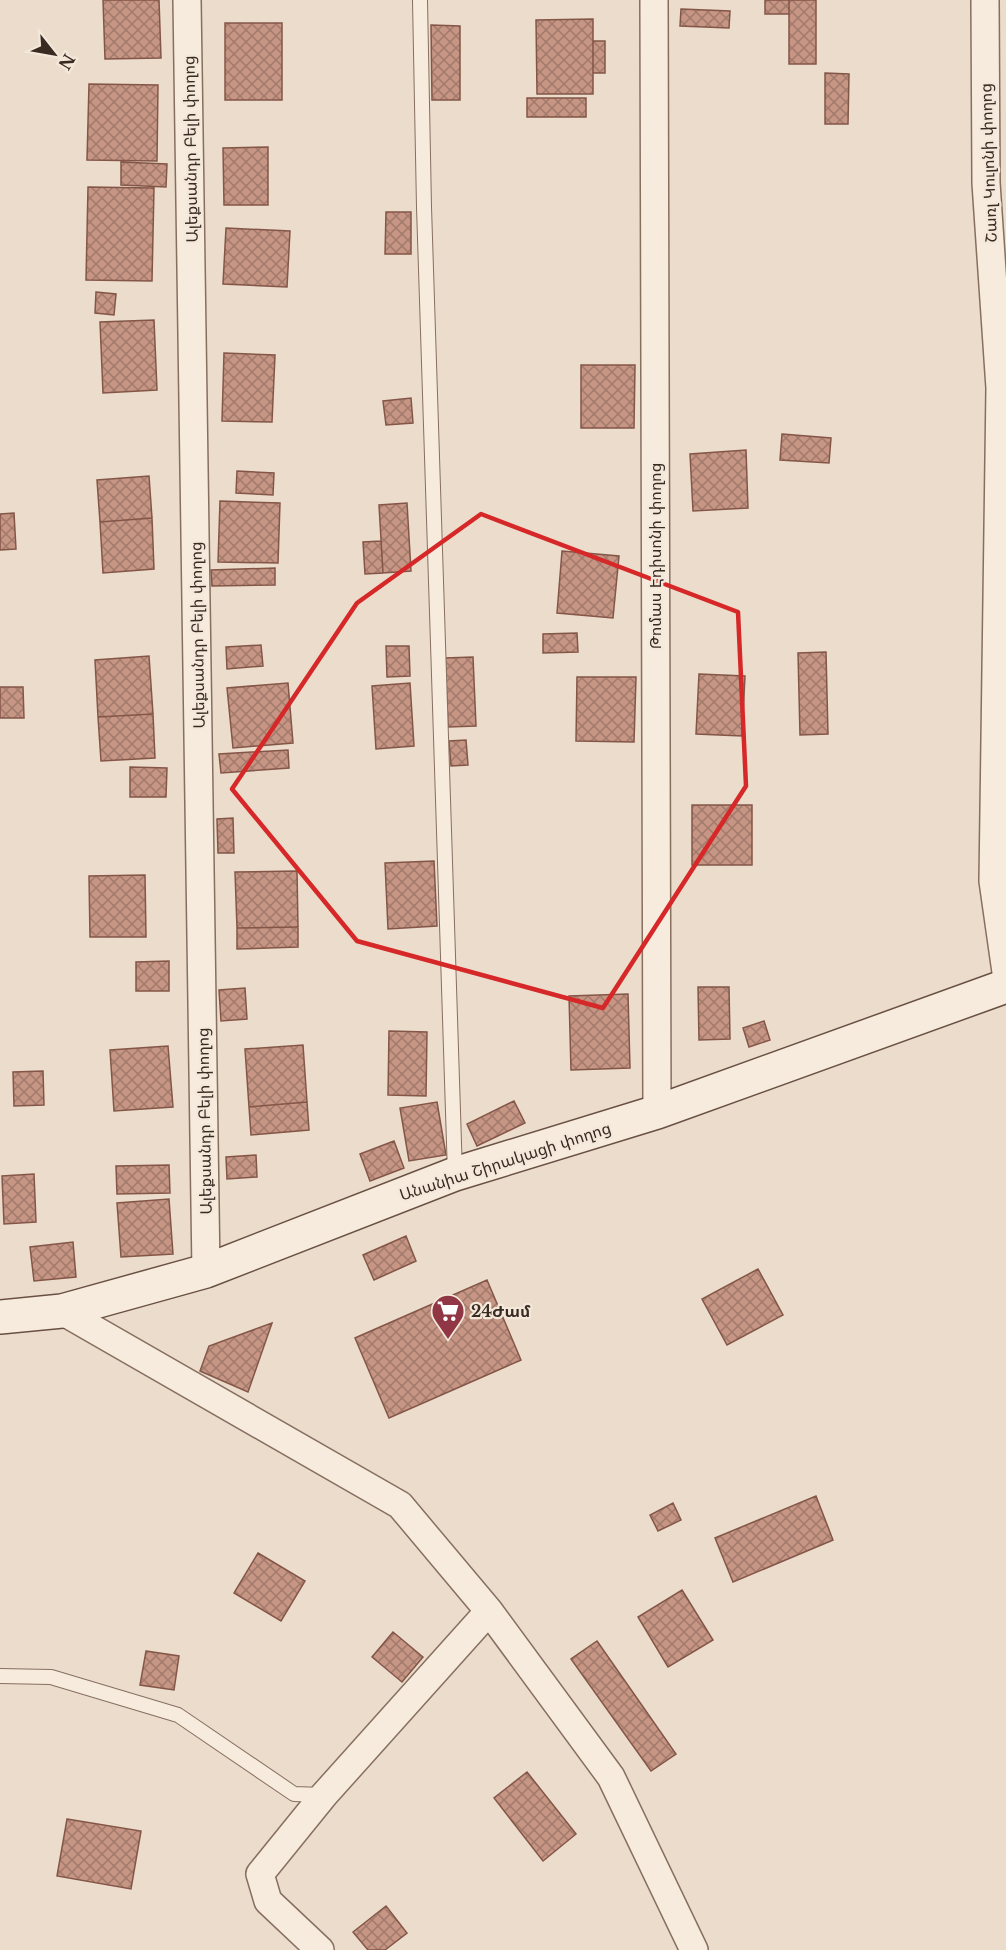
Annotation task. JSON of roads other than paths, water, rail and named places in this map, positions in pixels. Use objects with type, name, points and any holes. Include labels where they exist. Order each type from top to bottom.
[{"type":"main road","name":"Անանիա Շիրակացի փողոց","points":[[0,1317],[62,1311],[206,1271],[234,1258],[455,1174],[657,1112],[1006,986]]},
{"type":"street","name":"Ալեքսանդր Բելի փողոց","points":[[188,0],[206,1271]]},
{"type":"street","name":"Թոմաս Էդիսոնի փողոց","points":[[654,0],[657,1112]]},
{"type":"street","name":"Շառլ Կուլոնի փողոց","points":[[985,0],[986,183],[1000,388],[993,881],[1006,972]]},
{"type":"street","points":[[62,1311],[400,1505],[489,1611],[611,1777],[694,1950]]},
{"type":"street","points":[[320,1950],[268,1900],[260,1874],[324,1795],[489,1611]]},
{"type":"lane","points":[[420,0],[423,207],[455,1174]]},
{"type":"lane","points":[[0,1676],[51,1677],[178,1715],[294,1794],[324,1795]]},
{"type":"place","name":"24Ժամ","points":[[448,1340]]}]
